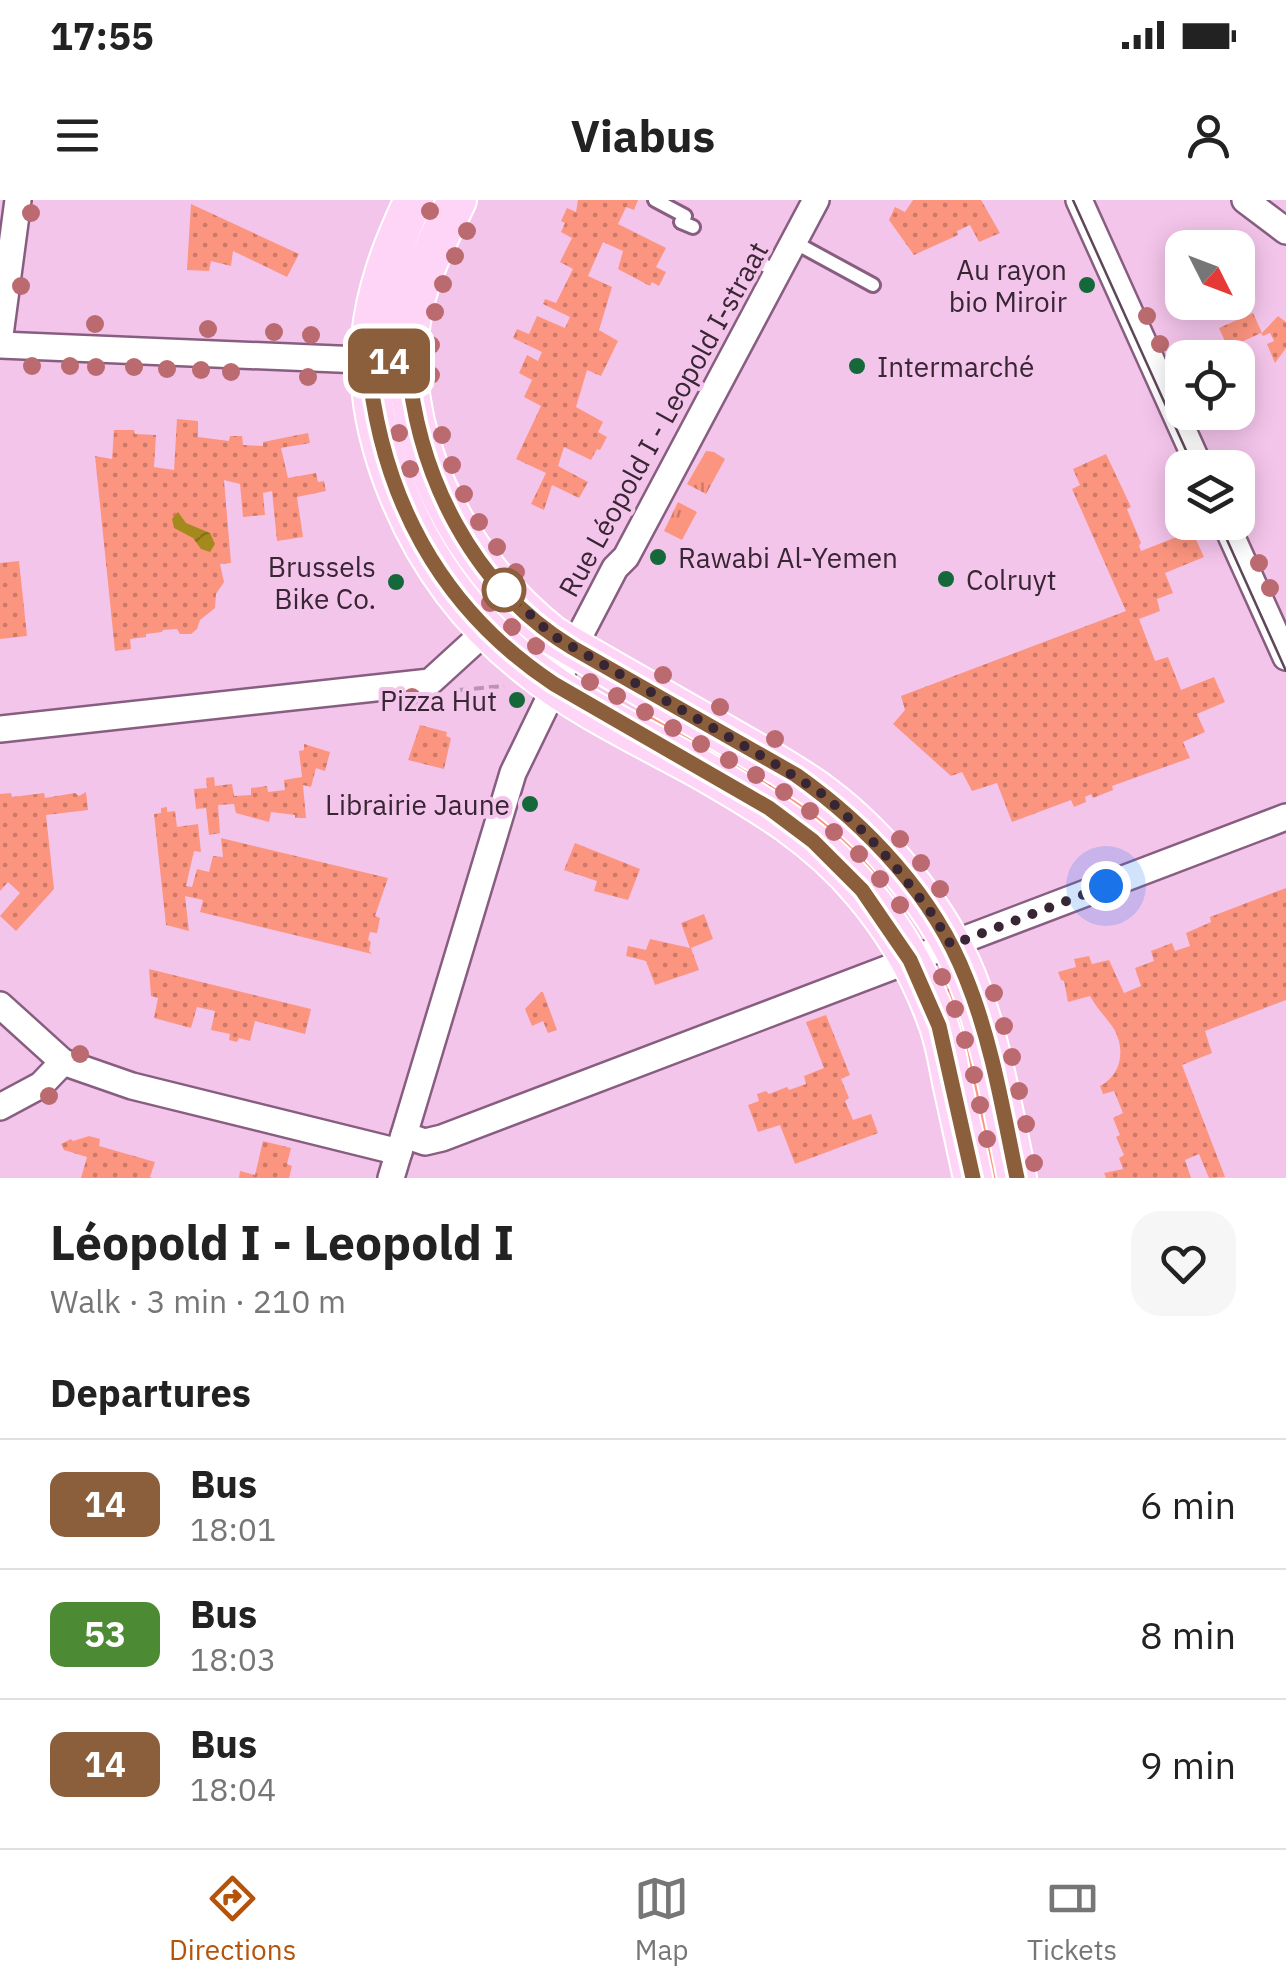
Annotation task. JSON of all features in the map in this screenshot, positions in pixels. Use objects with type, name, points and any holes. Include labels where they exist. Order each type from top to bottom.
[{"type":"main road","points":[[414,200],[384,272],[370,332],[368,360],[381,444],[418,536],[441,575],[488,630],[524,664],[789,821],[862,890],[910,960],[939,1026],[972,1178]]},
{"type":"main road","points":[[457,200],[430,257],[414,304],[408,362],[422,445],[436,485],[458,528],[474,553],[538,624],[824,795],[894,865],[927,906],[966,977],[985,1032],[1017,1178]]},
{"type":"street","points":[[0,335],[18,200]]},
{"type":"street","name":"Rue Léopold I - Leopold I-straat","points":[[390,1178],[513,773],[554,684],[615,568],[626,557],[767,267],[794,242],[816,200]]},
{"type":"street","points":[[1080,200],[1192,450]]},
{"type":"street","points":[[1245,200],[1286,231]]},
{"type":"street","points":[[0,345],[408,362]]},
{"type":"street","points":[[1233,540],[1286,657]]},
{"type":"street","points":[[0,729],[408,686],[436,680],[488,630]]},
{"type":"street","points":[[0,1005],[63,1062],[132,1086],[401,1144],[425,1142],[1286,817]]},
{"type":"street","points":[[0,1107],[42,1086],[63,1062]]},
{"type":"lane","points":[[655,200],[685,216],[682,222],[692,227]]},
{"type":"lane","points":[[794,242],[873,285]]},
{"type":"path","points":[[436,680],[445,691],[554,684]]},
{"type":"green space","points":[[578,200],[638,200],[634,210],[626,207],[618,224],[666,248],[656,267],[666,272],[659,286],[652,282],[650,286],[618,269],[623,251],[603,242],[588,276],[612,287],[599,330],[618,341],[601,376],[587,370],[576,407],[603,422],[598,432],[607,437],[591,460],[564,447],[558,466],[588,482],[579,498],[552,485],[544,510],[531,504],[546,473],[516,459],[541,406],[524,397],[532,380],[519,373],[527,355],[538,361],[542,352],[513,338],[517,329],[529,334],[537,316],[565,328],[570,317],[543,304],[545,299],[556,303],[573,269],[560,262],[572,238],[561,232],[565,223],[561,221],[567,208],[576,212]]},
{"type":"green space","points":[[913,200],[981,200],[1000,233],[979,242],[970,225],[957,231],[958,235],[914,255],[889,220],[895,207],[905,212]]},
{"type":"green space","points":[[191,204],[299,254],[287,277],[233,251],[231,266],[211,261],[209,271],[187,270]]},
{"type":"green space","points":[[1278,316],[1286,322],[1286,348],[1275,363],[1267,344],[1274,341],[1270,333],[1246,340],[1224,340],[1219,328],[1255,317],[1262,333]]},
{"type":"green space","points":[[177,419],[198,421],[198,437],[229,441],[230,436],[242,436],[243,445],[263,446],[263,442],[308,433],[310,443],[281,448],[288,478],[316,473],[318,482],[324,481],[326,491],[297,497],[303,537],[277,541],[272,491],[263,493],[265,515],[243,517],[240,484],[224,480],[231,563],[220,564],[224,582],[216,594],[215,608],[191,634],[163,630],[130,639],[131,649],[115,651],[95,456],[112,459],[114,430],[134,430],[135,434],[156,435],[154,467],[174,470]]},
{"type":"green space","points":[[706,451],[725,459],[706,494],[687,484]]},
{"type":"green space","points":[[1106,454],[1131,507],[1127,509],[1141,551],[1169,540],[1196,540],[1204,557],[1165,573],[1173,593],[1157,599],[1160,611],[1139,619],[1155,661],[1168,657],[1181,690],[1214,677],[1225,702],[1197,714],[1205,732],[1183,742],[1190,758],[1112,786],[1113,790],[1093,798],[1091,794],[1085,797],[1086,802],[1074,807],[1071,800],[1012,822],[997,783],[972,791],[962,772],[951,776],[893,724],[905,710],[901,696],[1126,611],[1072,489],[1080,485],[1073,469]]},
{"type":"green space","points":[[678,502],[697,512],[682,540],[664,531]]},
{"type":"green space","points":[[19,561],[27,636],[0,639],[0,563]]},
{"type":"green space","points":[[640,705],[773,780],[834,825],[886,880],[879,885],[768,788],[635,713]]},
{"type":"green space","points":[[420,725],[447,732],[446,736],[451,738],[444,769],[408,760]]},
{"type":"green space","points":[[304,744],[330,752],[325,771],[316,768],[311,787],[303,785],[306,818],[271,812],[269,822],[236,813],[234,804],[218,805],[220,833],[209,835],[206,808],[196,809],[194,789],[207,788],[206,778],[214,777],[215,786],[232,784],[234,796],[251,795],[251,788],[267,786],[268,792],[285,790],[284,780],[302,777],[299,751],[304,750]]},
{"type":"green space","points":[[86,792],[88,810],[46,815],[54,889],[16,931],[0,916],[20,893],[8,882],[0,891],[0,794],[11,793],[12,797],[44,793],[45,798]]},
{"type":"green space","points":[[167,807],[167,812],[175,811],[177,827],[198,824],[201,852],[194,851],[186,886],[192,887],[197,869],[209,872],[213,856],[223,857],[221,838],[388,878],[375,916],[380,918],[377,933],[370,932],[368,940],[372,954],[200,912],[203,900],[185,896],[189,931],[166,925],[154,814]]},
{"type":"green space","points":[[575,843],[640,869],[628,900],[594,891],[597,881],[564,870]]},
{"type":"green space","points":[[1286,888],[1286,1000],[1205,1031],[1212,1053],[1182,1065],[1225,1177],[1209,1178],[1199,1154],[1185,1160],[1191,1178],[1106,1178],[1104,1173],[1123,1169],[1119,1158],[1124,1155],[1113,1118],[1123,1113],[1114,1091],[1103,1094],[1100,1086],[1117,1069],[1120,1045],[1114,1029],[1090,996],[1068,1002],[1058,972],[1076,967],[1074,959],[1089,956],[1092,964],[1109,960],[1124,993],[1141,986],[1135,968],[1154,961],[1151,951],[1172,943],[1175,951],[1190,946],[1186,933],[1211,922],[1210,917]]},
{"type":"green space","points":[[704,914],[713,939],[691,948],[699,970],[655,985],[646,961],[626,956],[628,946],[646,950],[650,939],[690,948],[681,923]]},
{"type":"green space","points":[[149,969],[311,1009],[305,1034],[255,1021],[250,1041],[229,1040],[230,1034],[211,1030],[215,1011],[197,1007],[191,1028],[154,1018],[158,998],[151,996]]},
{"type":"green space","points":[[952,987],[971,1040],[1001,1178],[990,1178],[943,991]]},
{"type":"green space","points":[[541,992],[557,1030],[548,1033],[543,1021],[532,1026],[525,1009]]},
{"type":"green space","points":[[826,1015],[850,1075],[841,1079],[853,1120],[871,1114],[878,1133],[795,1164],[780,1125],[758,1132],[748,1105],[759,1101],[757,1094],[806,1084],[804,1076],[824,1068],[806,1022]]},
{"type":"green space","points":[[89,1136],[100,1139],[99,1146],[155,1162],[152,1178],[81,1178],[87,1157],[64,1150],[61,1144]]},
{"type":"green space","points":[[263,1141],[291,1148],[289,1178],[239,1178],[240,1171],[255,1175]]},
{"type":"water","points":[[178,512],[186,523],[210,533],[215,544],[210,552],[174,528],[172,519]]},
{"type":"tram line","points":[[1073,200],[1186,450]]},
{"type":"tram line","points":[[1227,540],[1286,671]]},
{"type":"bus line","name":"14","points":[[973,1178],[939,1026],[910,960],[884,918],[838,864],[789,821],[584,704],[524,664],[474,616],[429,556],[398,495],[381,444],[368,360],[408,362],[422,445],[446,506],[474,553],[538,624],[824,795],[866,834],[920,897],[951,945],[973,997],[994,1067],[1017,1178]]},
{"type":"place","name":"Au rayon bio Miroir","points":[[1087,285]]},
{"type":"place","name":"Intermarché","points":[[857,366]]},
{"type":"place","name":"Rawabi Al-Yemen","points":[[658,557]]},
{"type":"place","name":"Colruyt","points":[[946,579]]},
{"type":"place","name":"Brussels Bike Co.","points":[[396,582]]},
{"type":"place","name":"Pizza Hut","points":[[517,700]]},
{"type":"place","name":"Librairie Jaune","points":[[530,804]]},
{"type":"route","points":[[504,590],[552,635],[796,775],[824,795],[894,865],[951,945],[1106,886]]}]
